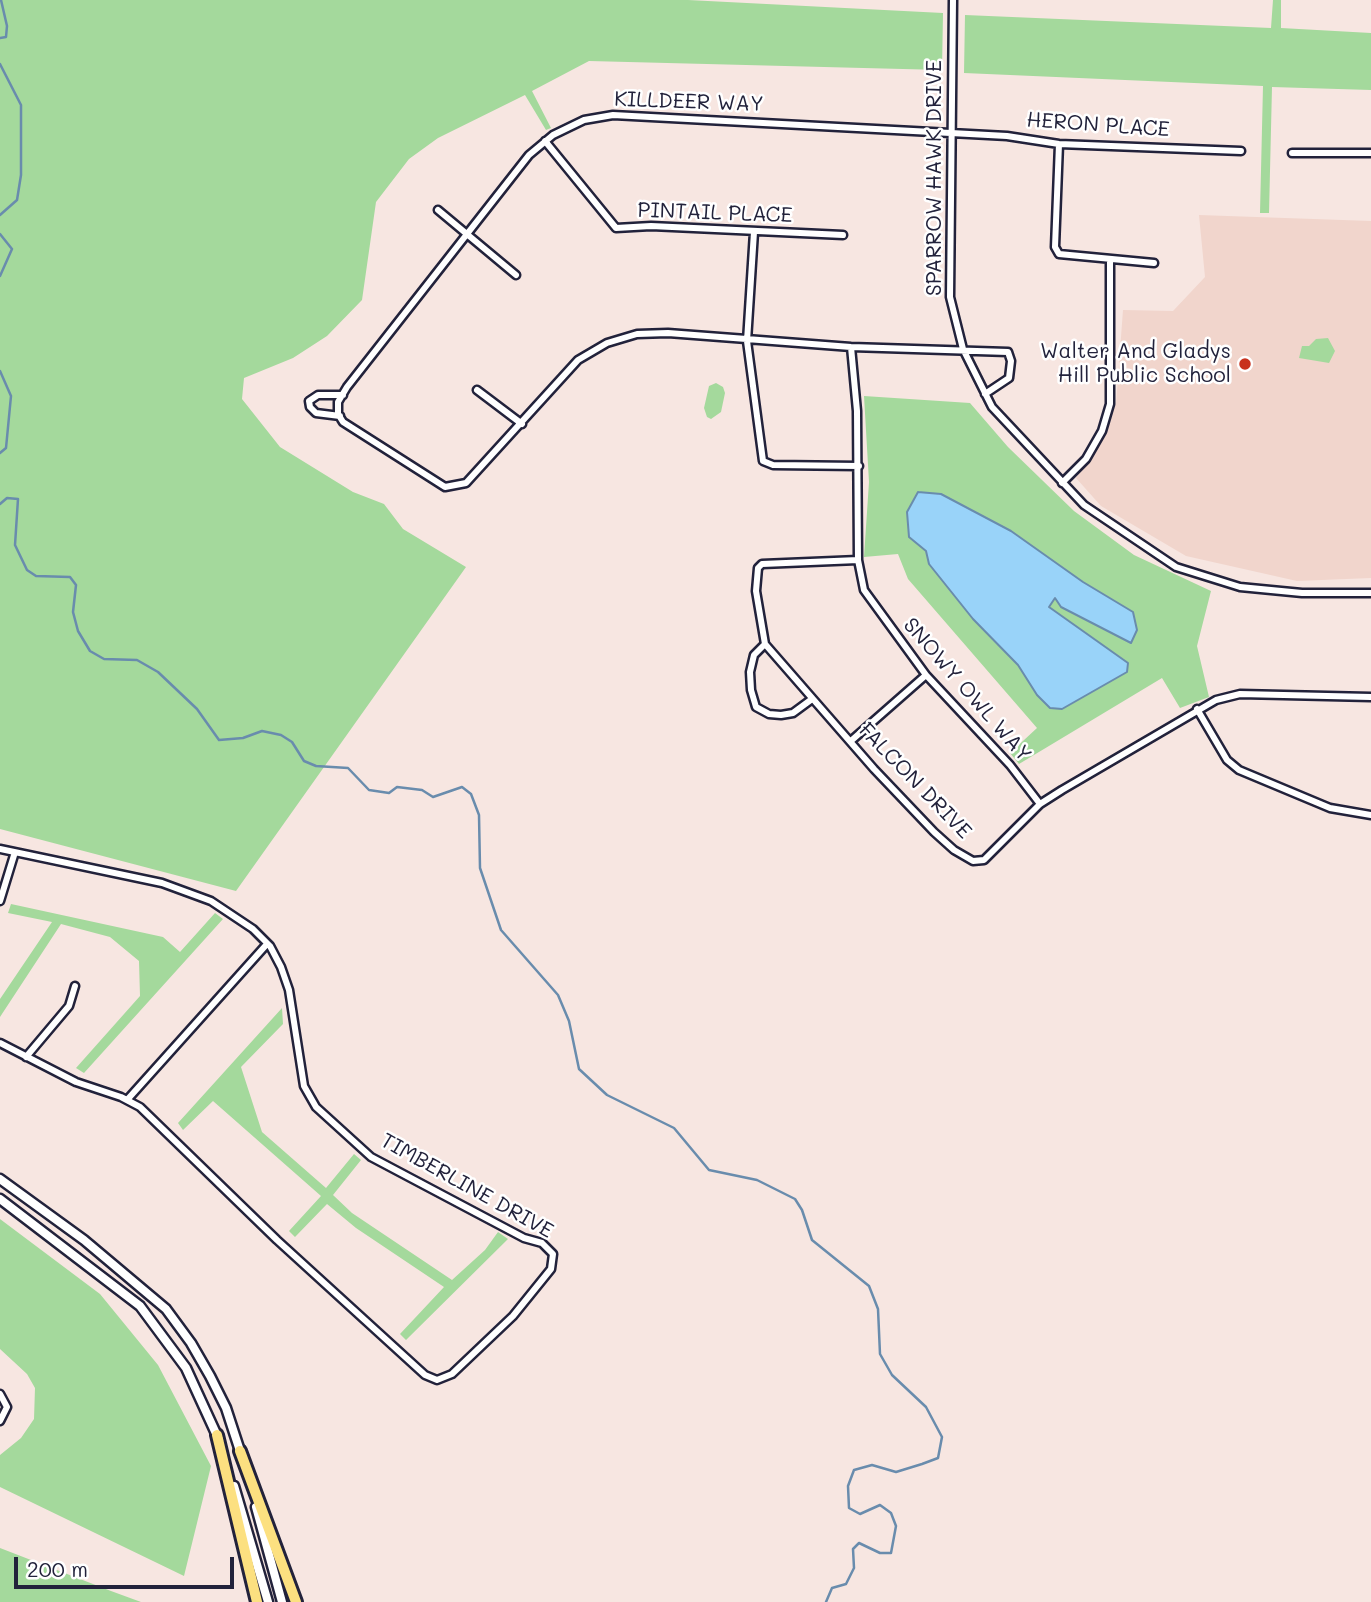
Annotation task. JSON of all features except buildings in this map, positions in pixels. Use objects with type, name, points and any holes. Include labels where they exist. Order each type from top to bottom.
[{"type":"highway","points":[[217,1435],[257,1602]]},
{"type":"highway","points":[[240,1451],[296,1602]]},
{"type":"main road","points":[[0,1179],[84,1240],[166,1308],[191,1343],[226,1408],[282,1602]]},
{"type":"main road","points":[[0,1199],[140,1306],[186,1368],[217,1435],[268,1602]]},
{"type":"street","name":"SPARROW HAWK DRIVE","points":[[953,0],[950,297],[963,349],[985,394],[1025,446],[1099,517],[1176,567],[1240,587],[1302,593],[1371,593]]},
{"type":"street","name":"KILLDEER WAY","points":[[342,395],[529,155],[545,141],[584,120],[613,115],[953,133]]},
{"type":"street","name":"HERON PLACE","points":[[953,133],[1007,136],[1059,144],[1241,151]]},
{"type":"street","name":"PINTAIL PLACE","points":[[545,141],[609,224],[616,228],[650,226],[842,235]]},
{"type":"street","points":[[1059,144],[1055,247],[1059,254],[1065,257],[1154,262]]},
{"type":"street","points":[[1292,153],[1371,153]]},
{"type":"street","points":[[438,210],[516,275]]},
{"type":"street","points":[[754,232],[747,341],[763,461],[773,465],[859,466]]},
{"type":"street","points":[[1062,483],[1086,458],[1097,440],[1110,404],[1110,260]]},
{"type":"street","points":[[340,416],[316,413],[310,407],[309,401],[318,395],[342,395],[338,402],[343,422],[445,488],[466,483],[578,360],[607,343],[637,334],[668,333],[850,347],[1005,351],[1011,357],[1009,378],[985,394]]},
{"type":"street","name":"SNOWY OWL WAY","points":[[850,347],[859,466],[858,560],[863,590],[926,675],[1010,765],[1040,804]]},
{"type":"street","points":[[477,390],[522,424]]},
{"type":"street","points":[[812,699],[793,713],[781,715],[769,714],[757,707],[750,672],[754,655],[765,644],[756,591],[758,568],[762,564],[858,560]]},
{"type":"street","name":"FALCON DRIVE","points":[[765,644],[812,699],[852,740],[874,769],[934,832],[954,850],[973,861],[984,860],[1040,804],[1198,709],[1240,694],[1371,697]]},
{"type":"street","points":[[852,740],[926,675]]},
{"type":"street","points":[[1198,709],[1227,760],[1239,770],[1330,808],[1371,815]]},
{"type":"street","name":"TIMBERLINE DRIVE","points":[[0,849],[162,883],[211,901],[253,929],[267,944],[281,967],[289,990],[304,1086],[316,1107],[371,1157],[524,1238],[542,1243],[553,1254],[551,1269],[513,1316],[452,1374],[437,1380],[425,1375],[277,1240],[141,1107],[76,1082],[0,1043]]},
{"type":"street","points":[[0,901],[15,852]]},
{"type":"street","points":[[127,1100],[267,944]]},
{"type":"street","points":[[26,1057],[69,1006],[75,986]]},
{"type":"street","points":[[0,1394],[7,1407],[0,1421]]},
{"type":"shaded area","name":"Walter And Gladys Hill Public School","points":[[1199,215],[1371,221],[1371,578],[1297,581],[1186,556],[1101,506],[1076,478],[1116,404],[1123,310],[1173,311],[1205,277]]},
{"type":"green space","points":[[0,0],[688,0],[943,13],[942,70],[589,61],[532,91],[551,128],[546,130],[525,95],[438,138],[409,159],[376,202],[362,300],[327,336],[293,358],[244,378],[242,399],[280,447],[353,492],[384,504],[403,529],[466,567],[236,891],[0,829]]},
{"type":"green space","points":[[1273,0],[1281,0],[1281,28],[1371,33],[1371,90],[1272,87],[1269,213],[1260,213],[1263,86],[964,73],[965,15],[1271,28]]},
{"type":"green space","points":[[1328,338],[1335,351],[1329,363],[1299,358],[1302,346],[1309,346],[1316,339]]},
{"type":"green space","points":[[716,383],[723,387],[725,393],[721,412],[711,419],[707,417],[704,408],[709,386]]},
{"type":"green space","points":[[864,396],[970,403],[1008,447],[1074,511],[1134,555],[1211,591],[1197,646],[1209,697],[1180,708],[1162,678],[1019,764],[1010,753],[1037,728],[908,579],[898,554],[864,557],[869,482]]},
{"type":"green space","points":[[11,904],[163,937],[180,952],[215,913],[223,919],[84,1073],[76,1068],[140,996],[139,961],[110,937],[61,924],[0,1017],[0,999],[52,922],[8,913]]},
{"type":"green space","points":[[282,1008],[283,1024],[241,1067],[262,1132],[326,1188],[354,1154],[361,1160],[333,1195],[352,1213],[452,1280],[485,1250],[498,1232],[508,1239],[406,1340],[400,1334],[444,1287],[356,1228],[327,1204],[295,1237],[289,1231],[321,1196],[213,1101],[183,1130],[178,1123]]},
{"type":"green space","points":[[0,1219],[100,1294],[158,1365],[211,1466],[184,1576],[0,1487],[0,1455],[21,1438],[34,1419],[35,1388],[27,1374],[0,1349]]},
{"type":"green space","points":[[0,1548],[111,1591],[141,1602],[0,1602]]},
{"type":"water","points":[[918,492],[941,494],[1011,531],[1083,582],[1133,612],[1137,630],[1131,643],[1061,607],[1055,598],[1049,607],[1128,663],[1127,672],[1062,709],[1050,708],[1037,695],[1018,665],[973,619],[929,564],[926,551],[909,537],[907,512]]},
{"type":"waterway","points":[[0,38],[6,37],[7,26],[1,0]]},
{"type":"waterway","points":[[0,64],[21,105],[21,175],[17,200],[0,215]]},
{"type":"waterway","points":[[0,234],[12,249],[0,276]]},
{"type":"waterway","points":[[0,371],[11,396],[6,448],[0,453]]},
{"type":"waterway","points":[[0,504],[7,498],[18,499],[15,545],[27,570],[36,576],[70,577],[76,585],[73,612],[78,631],[90,651],[104,659],[137,660],[158,672],[197,709],[219,740],[243,738],[262,731],[281,735],[292,742],[304,761],[316,766],[348,768],[369,790],[389,793],[397,787],[422,790],[433,797],[462,787],[471,794],[479,815],[480,868],[501,930],[558,995],[569,1021],[579,1069],[607,1095],[674,1128],[709,1170],[757,1180],[795,1199],[802,1210],[812,1240],[869,1286],[878,1309],[880,1354],[892,1375],[926,1407],[942,1437],[938,1458],[896,1472],[872,1465],[854,1470],[848,1486],[849,1508],[860,1514],[880,1505],[891,1513],[896,1526],[891,1553],[880,1553],[859,1543],[853,1549],[854,1568],[846,1584],[832,1588],[826,1602]]},
{"type":"place","name":"Walter And Gladys Hill Public School","points":[[1245,364]]}]
